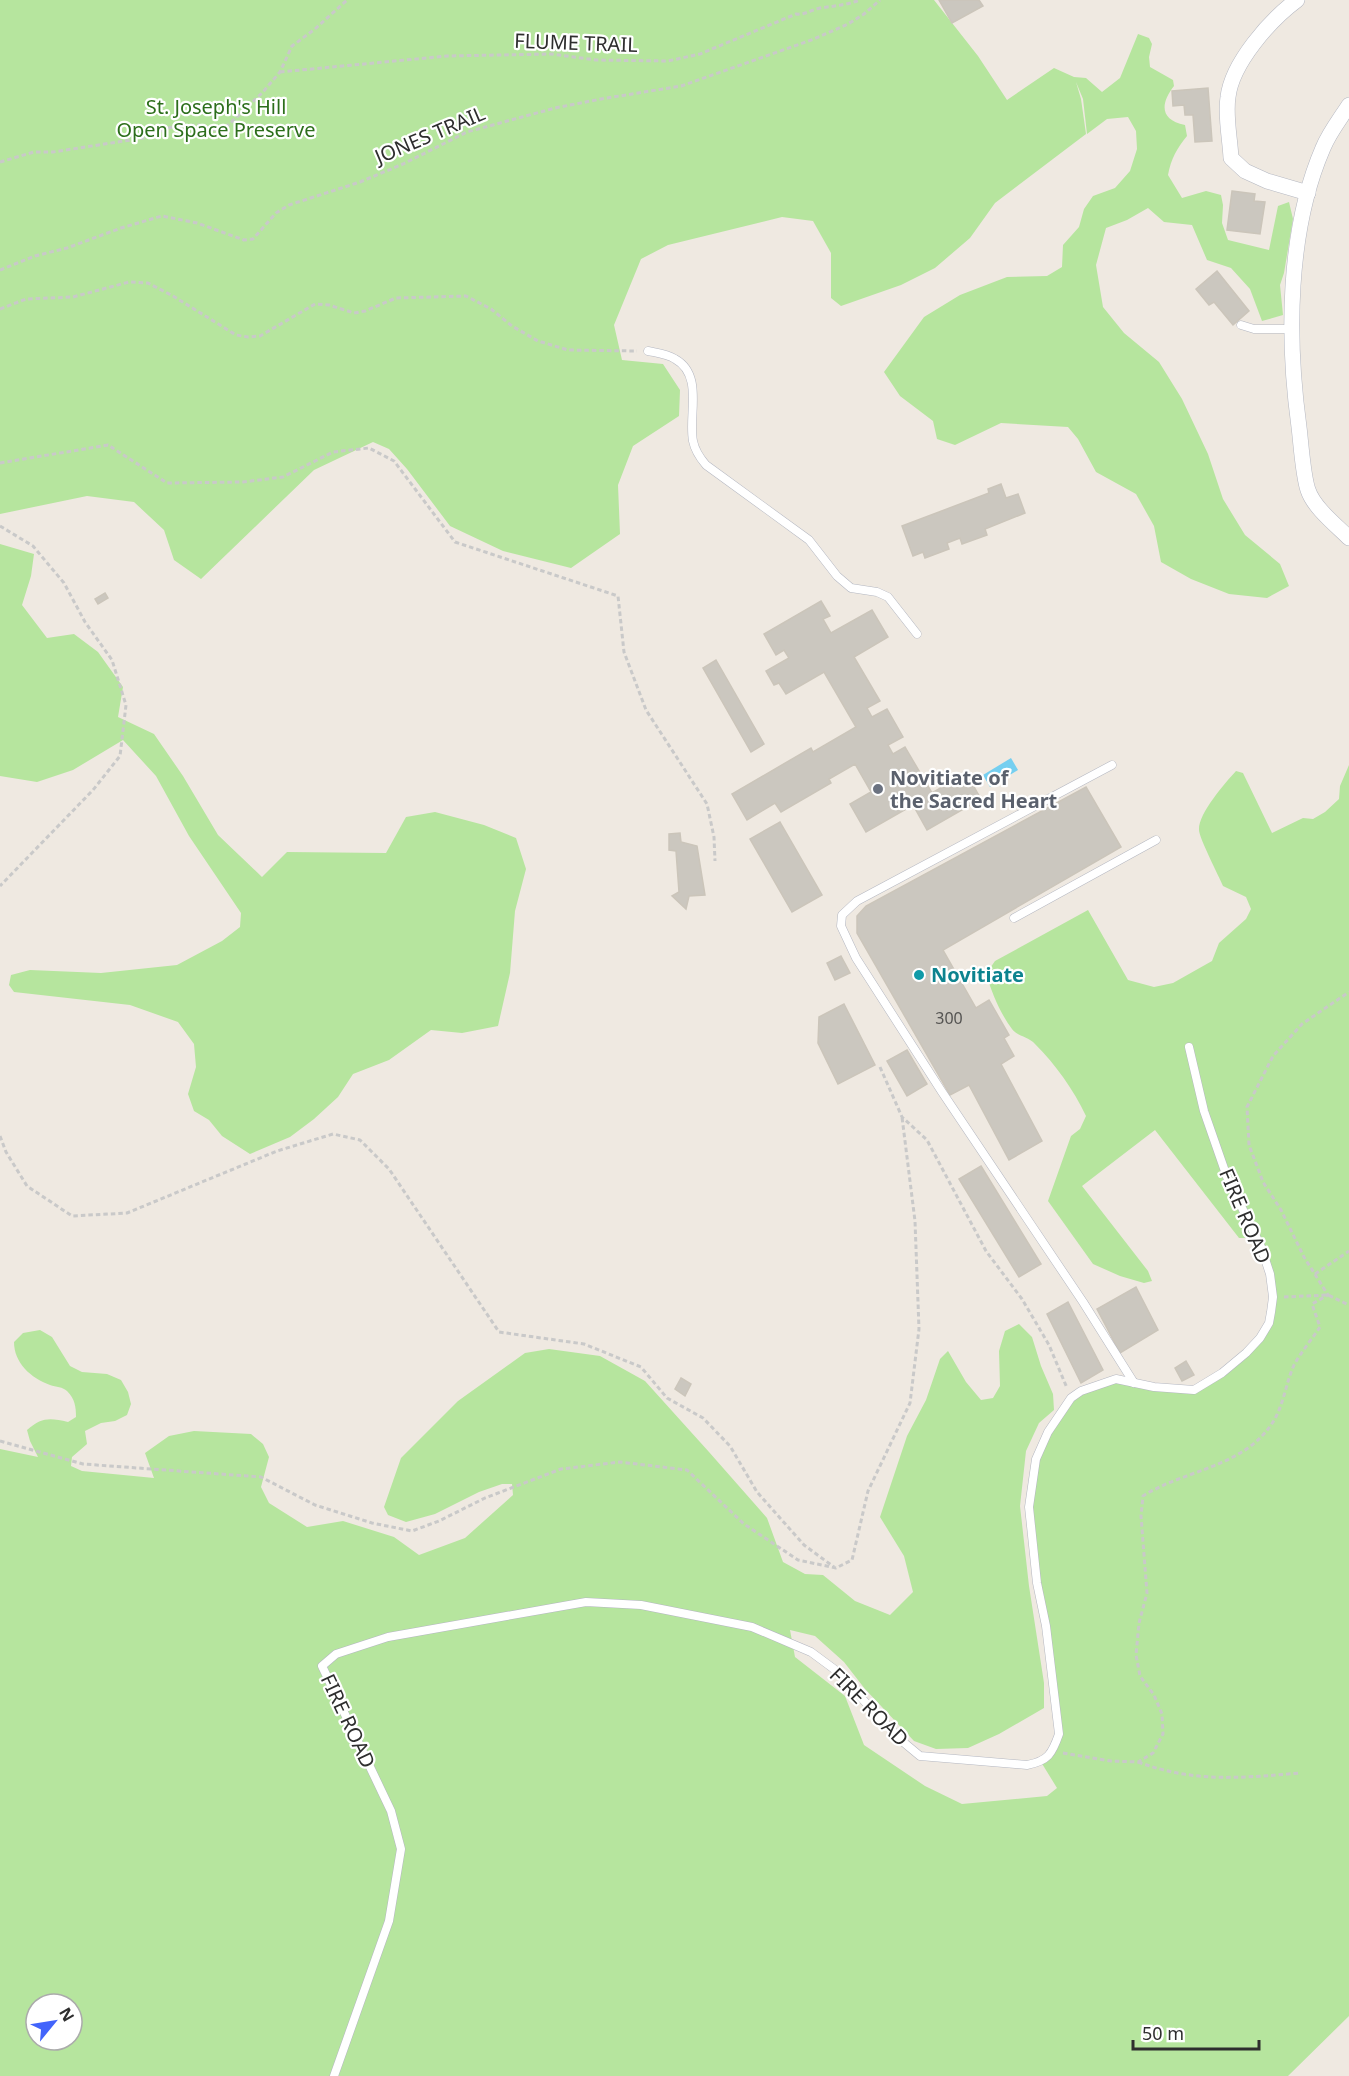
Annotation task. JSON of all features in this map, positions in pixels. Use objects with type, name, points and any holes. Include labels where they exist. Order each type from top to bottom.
[{"type":"street","points":[[1297,0],[1264,29],[1232,78],[1227,98],[1228,120],[1231,158],[1245,171],[1267,181],[1308,193]]},
{"type":"street","points":[[1349,105],[1323,147],[1308,193],[1297,244],[1293,295],[1293,379],[1308,490],[1324,514],[1349,538]]},
{"type":"lane","points":[[1241,325],[1254,329],[1293,328]]},
{"type":"lane","points":[[648,351],[675,359],[689,374],[693,387],[693,440],[695,449],[706,465],[809,540],[837,576],[851,588],[877,592],[888,597],[917,634]]},
{"type":"lane","points":[[1112,765],[857,901],[842,915],[841,926],[856,958],[1134,1383]]},
{"type":"lane","points":[[1014,918],[1156,840]]},
{"type":"lane","name":"FIRE ROAD","points":[[1071,1398],[1081,1391],[1116,1379],[1154,1387],[1194,1390],[1222,1373],[1259,1339],[1269,1323],[1273,1297],[1270,1274],[1262,1247],[1227,1177],[1204,1112],[1189,1047]]},
{"type":"lane","points":[[1053,1751],[1059,1734],[1046,1626],[1037,1583],[1029,1507],[1036,1459],[1048,1432],[1071,1398]]},
{"type":"lane","name":"FIRE ROAD","points":[[334,2076],[389,1921],[401,1849],[391,1811],[322,1666],[336,1654],[388,1637],[586,1602],[641,1605],[752,1627],[811,1652],[834,1669],[902,1741],[920,1756],[1027,1765],[1041,1762],[1053,1751]]},
{"type":"path","points":[[0,162],[34,152],[53,152],[150,137],[167,128],[199,125],[218,131],[224,129],[262,93],[280,72],[292,45],[315,29],[347,0]]},
{"type":"path","name":"FLUME TRAIL","points":[[280,72],[447,56],[551,54],[596,60],[668,61],[700,54],[796,14],[802,15],[817,9],[851,4],[860,0]]},
{"type":"path","name":"JONES TRAIL","points":[[0,270],[34,256],[67,248],[162,216],[197,223],[244,240],[253,239],[276,213],[289,205],[360,182],[403,164],[467,132],[545,110],[681,86],[814,39],[848,24],[880,0]]},
{"type":"path","points":[[0,309],[26,299],[74,297],[129,282],[148,283],[236,335],[248,338],[260,336],[315,304],[329,305],[354,313],[365,311],[396,298],[466,296],[491,309],[512,326],[538,341],[568,350],[648,351]]},
{"type":"path","points":[[0,463],[108,445],[167,483],[243,482],[283,477],[333,452],[369,448],[394,461],[455,542],[618,596],[624,652],[646,710],[707,804],[714,837],[715,861]]},
{"type":"path","points":[[0,526],[33,546],[64,583],[85,622],[112,660],[126,705],[120,756],[93,790],[0,886]]},
{"type":"path","points":[[1328,1295],[1263,1182],[1249,1145],[1247,1107],[1274,1056],[1302,1024],[1349,992]]},
{"type":"path","points":[[0,1441],[82,1464],[261,1477],[315,1505],[372,1523],[412,1531],[439,1521],[485,1498],[561,1469],[620,1462],[687,1470],[744,1524],[798,1560],[836,1568],[852,1560],[868,1491],[910,1403],[920,1329],[915,1221],[902,1117],[880,1067]]},
{"type":"path","points":[[902,1117],[927,1140],[986,1251],[1022,1299],[1049,1345],[1071,1398]]},
{"type":"path","points":[[0,1136],[6,1152],[27,1186],[72,1215],[127,1213],[277,1151],[333,1134],[360,1140],[389,1169],[499,1332],[584,1344],[641,1367],[667,1398],[703,1418],[730,1446],[757,1492],[804,1545],[836,1568]]},
{"type":"path","points":[[1315,1274],[1349,1251]]},
{"type":"path","points":[[1138,1762],[1153,1753],[1163,1734],[1162,1714],[1154,1695],[1140,1676],[1137,1655],[1139,1623],[1146,1593],[1141,1516],[1143,1496],[1156,1488],[1222,1464],[1254,1443],[1271,1426],[1285,1398],[1294,1365],[1320,1327],[1312,1304],[1328,1295]]},
{"type":"path","points":[[1273,1297],[1328,1295],[1349,1305]]},
{"type":"path","points":[[1053,1751],[1111,1761],[1138,1762],[1163,1771],[1218,1779],[1300,1773]]},
{"type":"green space","name":"St. Joseph's Hill Open Space Preserve","points":[[0,0],[934,0],[978,56],[1007,100],[1054,68],[1074,77],[1086,78],[1102,92],[1120,78],[1138,34],[1149,38],[1152,44],[1149,57],[1150,67],[1173,80],[1174,86],[1166,99],[1167,115],[1177,123],[1185,125],[1187,136],[1175,154],[1168,175],[1182,198],[1206,191],[1221,195],[1222,223],[1228,240],[1269,250],[1278,206],[1289,202],[1293,219],[1280,285],[1283,315],[1262,321],[1250,289],[1231,268],[1207,260],[1192,225],[1164,222],[1148,208],[1127,220],[1106,228],[1096,265],[1103,307],[1124,333],[1159,362],[1182,399],[1208,454],[1223,499],[1245,535],[1280,564],[1289,586],[1267,598],[1229,594],[1191,579],[1161,562],[1154,526],[1136,494],[1096,472],[1078,439],[1068,427],[1001,423],[955,445],[937,439],[933,421],[900,396],[884,372],[924,317],[960,295],[1007,277],[1047,276],[1062,267],[1063,245],[1079,227],[1084,209],[1093,196],[1115,188],[1130,171],[1137,149],[1136,131],[1128,117],[1107,119],[1087,134],[1083,99],[1076,82],[1086,134],[995,203],[970,238],[935,268],[901,285],[841,306],[831,298],[831,253],[813,221],[782,217],[668,245],[641,259],[614,325],[622,360],[663,364],[680,390],[679,416],[633,446],[618,485],[620,534],[571,568],[503,551],[450,526],[389,449],[373,442],[314,470],[201,579],[174,560],[164,530],[134,502],[87,496],[0,514]]},
{"type":"green space","points":[[0,544],[34,554],[31,576],[22,605],[47,638],[74,634],[98,652],[123,687],[118,717],[154,734],[183,776],[218,835],[262,877],[287,852],[386,853],[406,817],[435,812],[484,825],[516,838],[526,869],[515,911],[510,973],[498,1026],[462,1033],[431,1030],[389,1060],[353,1074],[338,1097],[290,1137],[250,1154],[222,1136],[209,1120],[194,1111],[188,1094],[196,1067],[194,1044],[178,1022],[130,1005],[14,992],[9,985],[11,975],[30,970],[101,973],[177,965],[222,941],[240,927],[241,913],[189,836],[156,776],[123,740],[73,770],[37,782],[0,776]]},
{"type":"green space","points":[[1349,765],[1349,2016],[1288,2076],[0,2076],[0,1449],[38,1457],[27,1430],[42,1421],[51,1419],[68,1422],[76,1417],[72,1397],[67,1391],[36,1378],[20,1363],[14,1342],[23,1333],[40,1330],[52,1337],[70,1366],[82,1372],[107,1374],[121,1380],[128,1392],[131,1404],[127,1415],[85,1431],[87,1444],[72,1457],[71,1466],[82,1471],[154,1478],[145,1453],[169,1436],[194,1431],[251,1434],[263,1444],[269,1457],[261,1487],[269,1503],[307,1527],[343,1521],[394,1537],[419,1555],[465,1538],[513,1495],[512,1484],[502,1484],[479,1492],[435,1514],[406,1522],[388,1515],[384,1507],[401,1458],[458,1401],[525,1353],[549,1349],[600,1356],[645,1381],[709,1452],[767,1518],[783,1562],[805,1574],[823,1575],[855,1601],[890,1615],[913,1592],[904,1556],[880,1517],[907,1436],[926,1400],[940,1359],[948,1351],[966,1382],[981,1400],[993,1398],[1000,1386],[999,1351],[1005,1331],[1019,1324],[1032,1337],[1053,1394],[1054,1410],[1039,1423],[1026,1451],[1020,1506],[1029,1586],[1044,1683],[1044,1708],[999,1734],[968,1748],[936,1749],[914,1741],[865,1689],[844,1662],[815,1636],[790,1630],[795,1657],[845,1696],[864,1745],[925,1786],[962,1804],[1047,1796],[1057,1788],[1041,1762],[1059,1734],[1029,1507],[1036,1459],[1071,1398],[1116,1379],[1194,1390],[1222,1373],[1269,1323],[1273,1297],[1256,1238],[1239,1238],[1155,1130],[1082,1186],[1148,1271],[1152,1281],[1144,1283],[1120,1276],[1093,1264],[1048,1201],[1071,1136],[1080,1129],[1086,1116],[1076,1096],[1050,1060],[1032,1042],[1012,1029],[997,1003],[986,974],[995,961],[1088,910],[1128,980],[1154,987],[1173,983],[1212,961],[1219,943],[1246,919],[1251,909],[1246,897],[1223,886],[1199,830],[1203,816],[1225,783],[1236,771],[1243,773],[1272,833],[1303,818],[1313,819],[1339,799],[1340,786]]},
{"type":"water","points":[[1011,758],[1018,770],[990,787],[983,775]]},
{"type":"building","points":[[939,0],[979,0],[983,6],[952,23]]},
{"type":"building","points":[[1208,88],[1212,141],[1195,142],[1193,115],[1185,115],[1184,105],[1173,106],[1172,91]]},
{"type":"building","points":[[1232,191],[1255,194],[1254,201],[1265,202],[1260,234],[1227,230]]},
{"type":"building","points":[[1217,271],[1249,311],[1233,325],[1214,302],[1209,305],[1196,289]]},
{"type":"building","points":[[1001,484],[1006,498],[1018,494],[1025,513],[985,529],[987,535],[962,544],[960,538],[947,543],[949,549],[925,558],[923,552],[913,556],[902,526],[989,493],[988,489]]},
{"type":"building","points":[[105,593],[108,598],[98,604],[95,599]]},
{"type":"building","points":[[821,601],[830,616],[823,619],[831,633],[872,610],[888,637],[854,657],[880,701],[867,708],[872,717],[887,709],[903,737],[888,745],[893,754],[905,747],[932,793],[966,773],[981,799],[927,830],[913,805],[866,832],[850,804],[871,792],[855,764],[829,779],[831,783],[781,812],[775,803],[747,820],[732,794],[811,748],[813,752],[856,727],[824,672],[786,694],[779,683],[774,685],[766,671],[789,658],[784,650],[776,655],[764,634]]},
{"type":"building","points":[[716,660],[764,744],[751,752],[703,668]]},
{"type":"building","name":"Novitiate","points":[[1086,787],[1121,847],[943,950],[976,1008],[989,1000],[1009,1035],[1004,1038],[1014,1056],[1001,1064],[1042,1141],[1009,1160],[969,1085],[950,1095],[857,933],[857,916],[866,906]]},
{"type":"building","points":[[780,822],[822,895],[792,912],[750,839]]},
{"type":"building","points":[[680,833],[681,842],[697,846],[705,895],[689,896],[686,909],[672,896],[679,892],[676,851],[669,850],[669,834]]},
{"type":"building","points":[[841,956],[850,973],[835,980],[827,963]]},
{"type":"building","points":[[844,1004],[875,1065],[838,1084],[818,1043],[819,1017]]},
{"type":"building","points":[[907,1050],[927,1084],[907,1096],[887,1061]]},
{"type":"building","points":[[981,1166],[1041,1264],[1019,1277],[959,1179]]},
{"type":"building","points":[[1136,1287],[1158,1330],[1120,1353],[1097,1309]]},
{"type":"building","points":[[1068,1302],[1103,1370],[1081,1383],[1047,1314]]},
{"type":"building","points":[[1186,1361],[1194,1375],[1182,1381],[1175,1368]]},
{"type":"building","points":[[681,1378],[691,1384],[685,1396],[675,1389]]},
{"type":"place","name":"Novitiate of the Sacred Heart","points":[[878,789]]},
{"type":"place","name":"Novitiate","points":[[919,975]]}]
